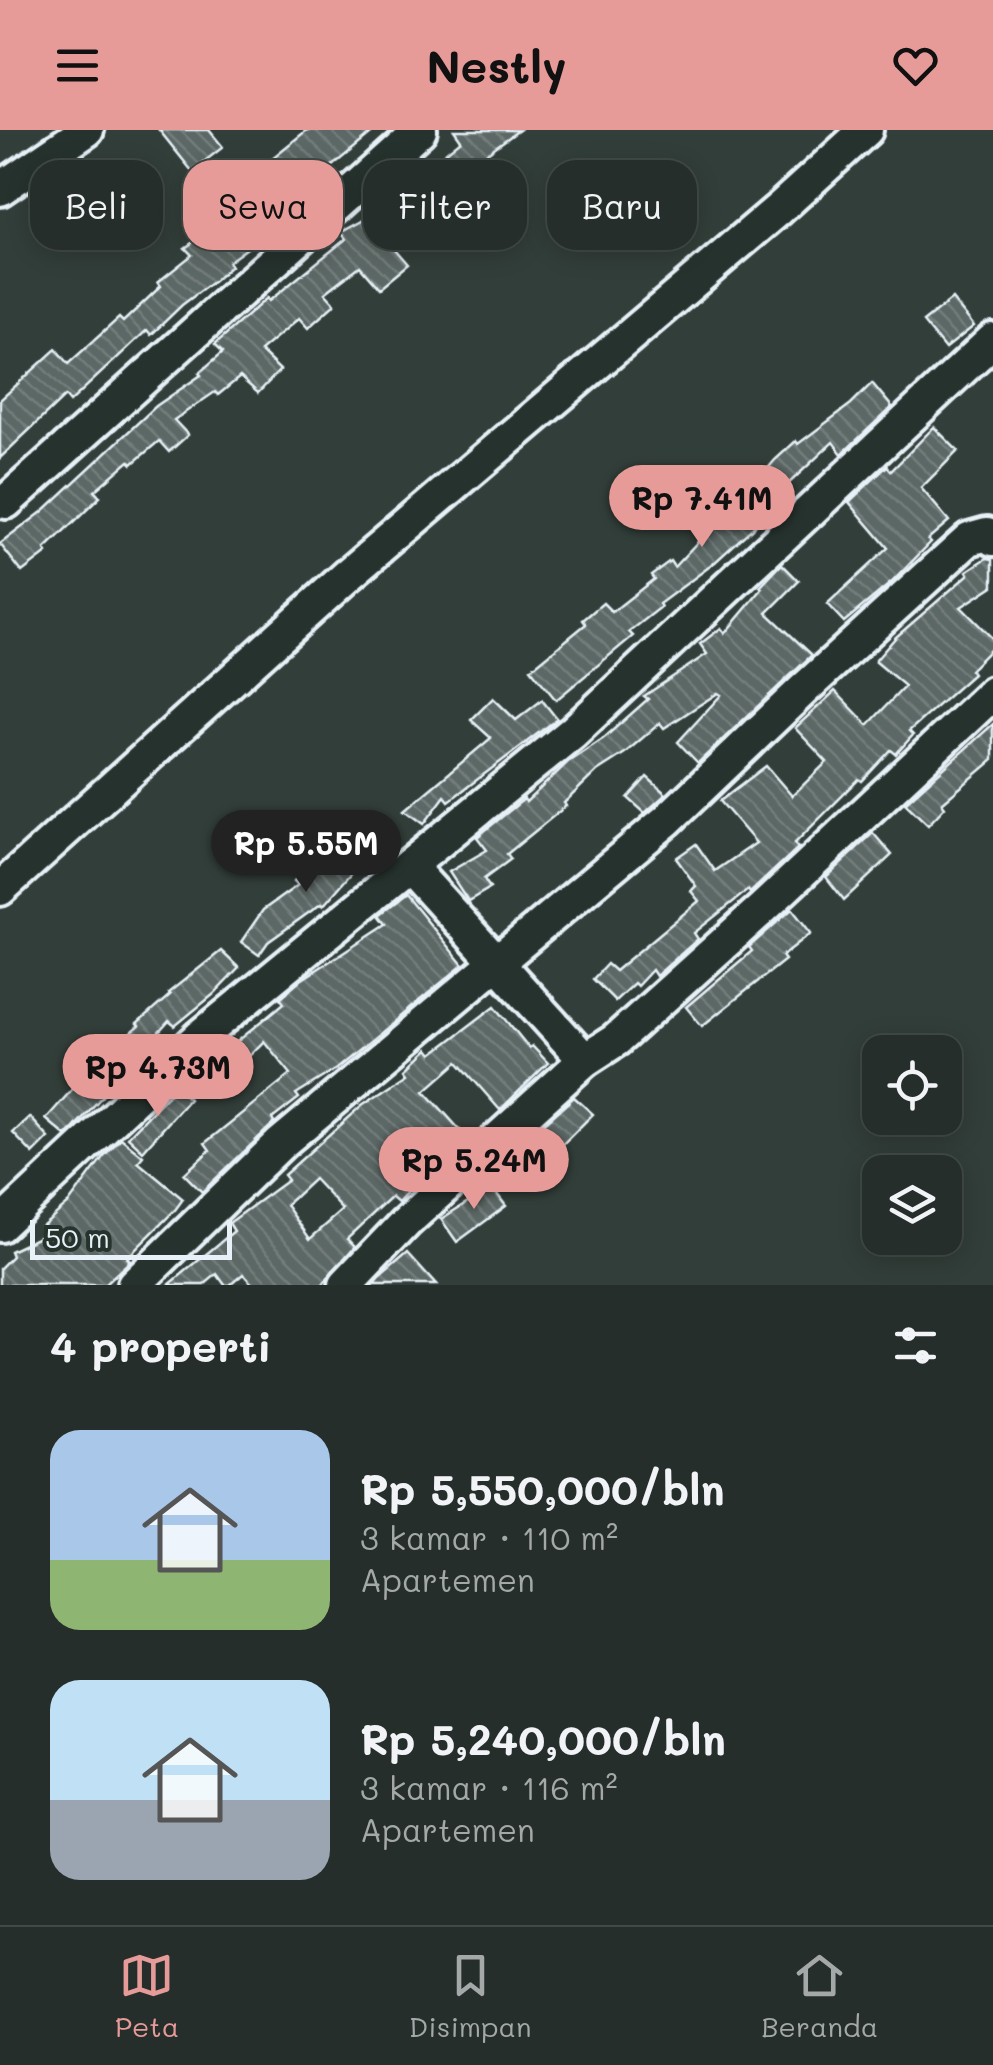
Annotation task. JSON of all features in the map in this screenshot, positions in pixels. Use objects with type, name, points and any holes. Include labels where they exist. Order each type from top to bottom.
[{"type":"street","points":[[0,189],[88,130]]},
{"type":"street","points":[[6,502],[420,130]]},
{"type":"street","points":[[0,889],[348,574],[764,222],[866,130]]},
{"type":"street","points":[[0,1226],[200,1038],[573,732],[993,340]]},
{"type":"street","points":[[134,1285],[280,1144],[667,820],[969,539],[987,534],[993,539]]},
{"type":"street","points":[[346,1285],[406,1222],[585,1060],[616,1040],[749,921],[993,693]]},
{"type":"street","points":[[410,866],[585,1060]]},
{"type":"building","points":[[159,130],[209,130],[223,147],[206,160],[183,160]]},
{"type":"building","points":[[307,130],[376,130],[339,160],[270,160]]},
{"type":"building","points":[[454,130],[519,130],[477,160],[436,160],[461,140]]},
{"type":"building","points":[[363,220],[363,250],[394,250],[407,265],[379,288],[360,266],[325,293],[335,304],[308,328],[299,318],[260,351],[280,370],[258,393],[240,377],[218,395],[215,392],[174,420],[188,435],[169,452],[159,441],[132,464],[129,461],[94,491],[100,497],[45,550],[47,553],[22,572],[0,544],[42,512],[156,406],[201,375],[223,352],[215,344],[267,298],[269,301],[332,250],[343,250],[346,239],[343,231]]},
{"type":"building","points":[[187,250],[244,250],[151,335],[147,330],[70,402],[65,396],[0,458],[0,400],[56,349],[68,364],[119,318],[123,322],[161,286],[158,282],[192,255]]},
{"type":"building","points":[[952,299],[974,326],[945,349],[923,322]]},
{"type":"building","points":[[872,383],[892,407],[842,454],[833,442],[785,487],[758,523],[713,564],[659,604],[661,607],[629,632],[633,636],[556,700],[531,669],[586,624],[583,620],[603,603],[612,612],[670,561],[674,567],[753,492],[750,490],[775,460],[851,404]]},
{"type":"building","points":[[934,427],[958,451],[921,488],[949,521],[928,539],[931,542],[892,582],[844,622],[827,604],[888,548],[849,502],[887,466],[891,471]]},
{"type":"building","points":[[987,558],[993,559],[993,586],[961,607],[993,639],[993,647],[970,670],[973,674],[909,731],[913,735],[896,754],[891,750],[862,781],[859,779],[794,844],[798,848],[750,893],[748,890],[694,933],[698,939],[656,976],[652,970],[615,1001],[593,979],[607,964],[615,971],[699,901],[691,891],[696,886],[676,858],[696,844],[715,871],[756,843],[720,801],[766,766],[792,796],[827,762],[795,728],[835,691],[868,725],[905,686],[875,661],[896,637],[969,574],[967,571]]},
{"type":"building","points":[[782,564],[799,581],[767,613],[812,655],[698,763],[678,742],[721,695],[718,693],[664,728],[660,723],[597,771],[564,803],[566,806],[507,854],[511,859],[484,879],[490,888],[468,901],[449,872],[487,850],[477,837],[524,799],[526,802],[568,762],[604,738],[648,699],[644,696],[707,654],[700,644],[721,628],[725,633]]},
{"type":"building","points":[[493,698],[516,720],[542,700],[557,719],[449,801],[445,796],[424,824],[405,810],[491,738],[471,720]]},
{"type":"building","points":[[993,724],[993,760],[942,803],[945,807],[928,825],[905,803]]},
{"type":"building","points":[[647,777],[666,794],[645,813],[628,798]]},
{"type":"building","points":[[873,833],[892,855],[844,900],[826,877]]},
{"type":"building","points":[[356,839],[374,858],[358,872],[355,869],[323,906],[268,942],[259,955],[241,942],[263,910],[298,885],[294,881],[313,858],[325,868]]},
{"type":"building","points":[[406,895],[463,965],[336,1069],[296,1094],[299,1098],[272,1119],[274,1123],[202,1192],[184,1174],[210,1150],[205,1143],[291,1074],[264,1041],[230,1075],[213,1059],[228,1043],[232,1046],[284,1003],[280,998],[301,980],[387,924],[380,915]]},
{"type":"building","points":[[792,909],[811,933],[782,956],[785,960],[702,1026],[686,1007],[752,951],[749,947]]},
{"type":"building","points":[[221,951],[239,968],[214,994],[175,1026],[169,1021],[66,1136],[46,1119],[75,1086],[72,1083],[139,1026],[168,993]]},
{"type":"building","points":[[495,1006],[529,1048],[532,1046],[548,1063],[500,1110],[458,1062],[425,1091],[468,1139],[437,1167],[433,1163],[399,1201],[393,1196],[347,1239],[355,1247],[322,1285],[253,1285],[243,1274],[225,1285],[217,1274],[204,1285],[169,1285],[234,1231],[229,1223],[288,1180],[284,1175],[362,1105],[410,1073],[407,1069],[428,1049],[432,1054]],"holes":[[[314,1179],[343,1210],[310,1239],[286,1205]]]},
{"type":"building","points":[[176,1087],[189,1099],[143,1151],[128,1137]]},
{"type":"building","points":[[574,1097],[593,1114],[541,1166],[519,1146]]},
{"type":"building","points":[[30,1117],[49,1138],[33,1154],[13,1133]]},
{"type":"building","points":[[121,1138],[143,1156],[138,1162],[183,1199],[175,1210],[104,1285],[0,1285],[0,1268],[12,1256],[10,1251],[48,1233],[42,1226],[69,1203]]},
{"type":"building","points":[[488,1182],[506,1206],[457,1242],[441,1219],[471,1200],[469,1197]]},
{"type":"building","points":[[408,1254],[436,1285],[374,1285],[379,1279]]}]
